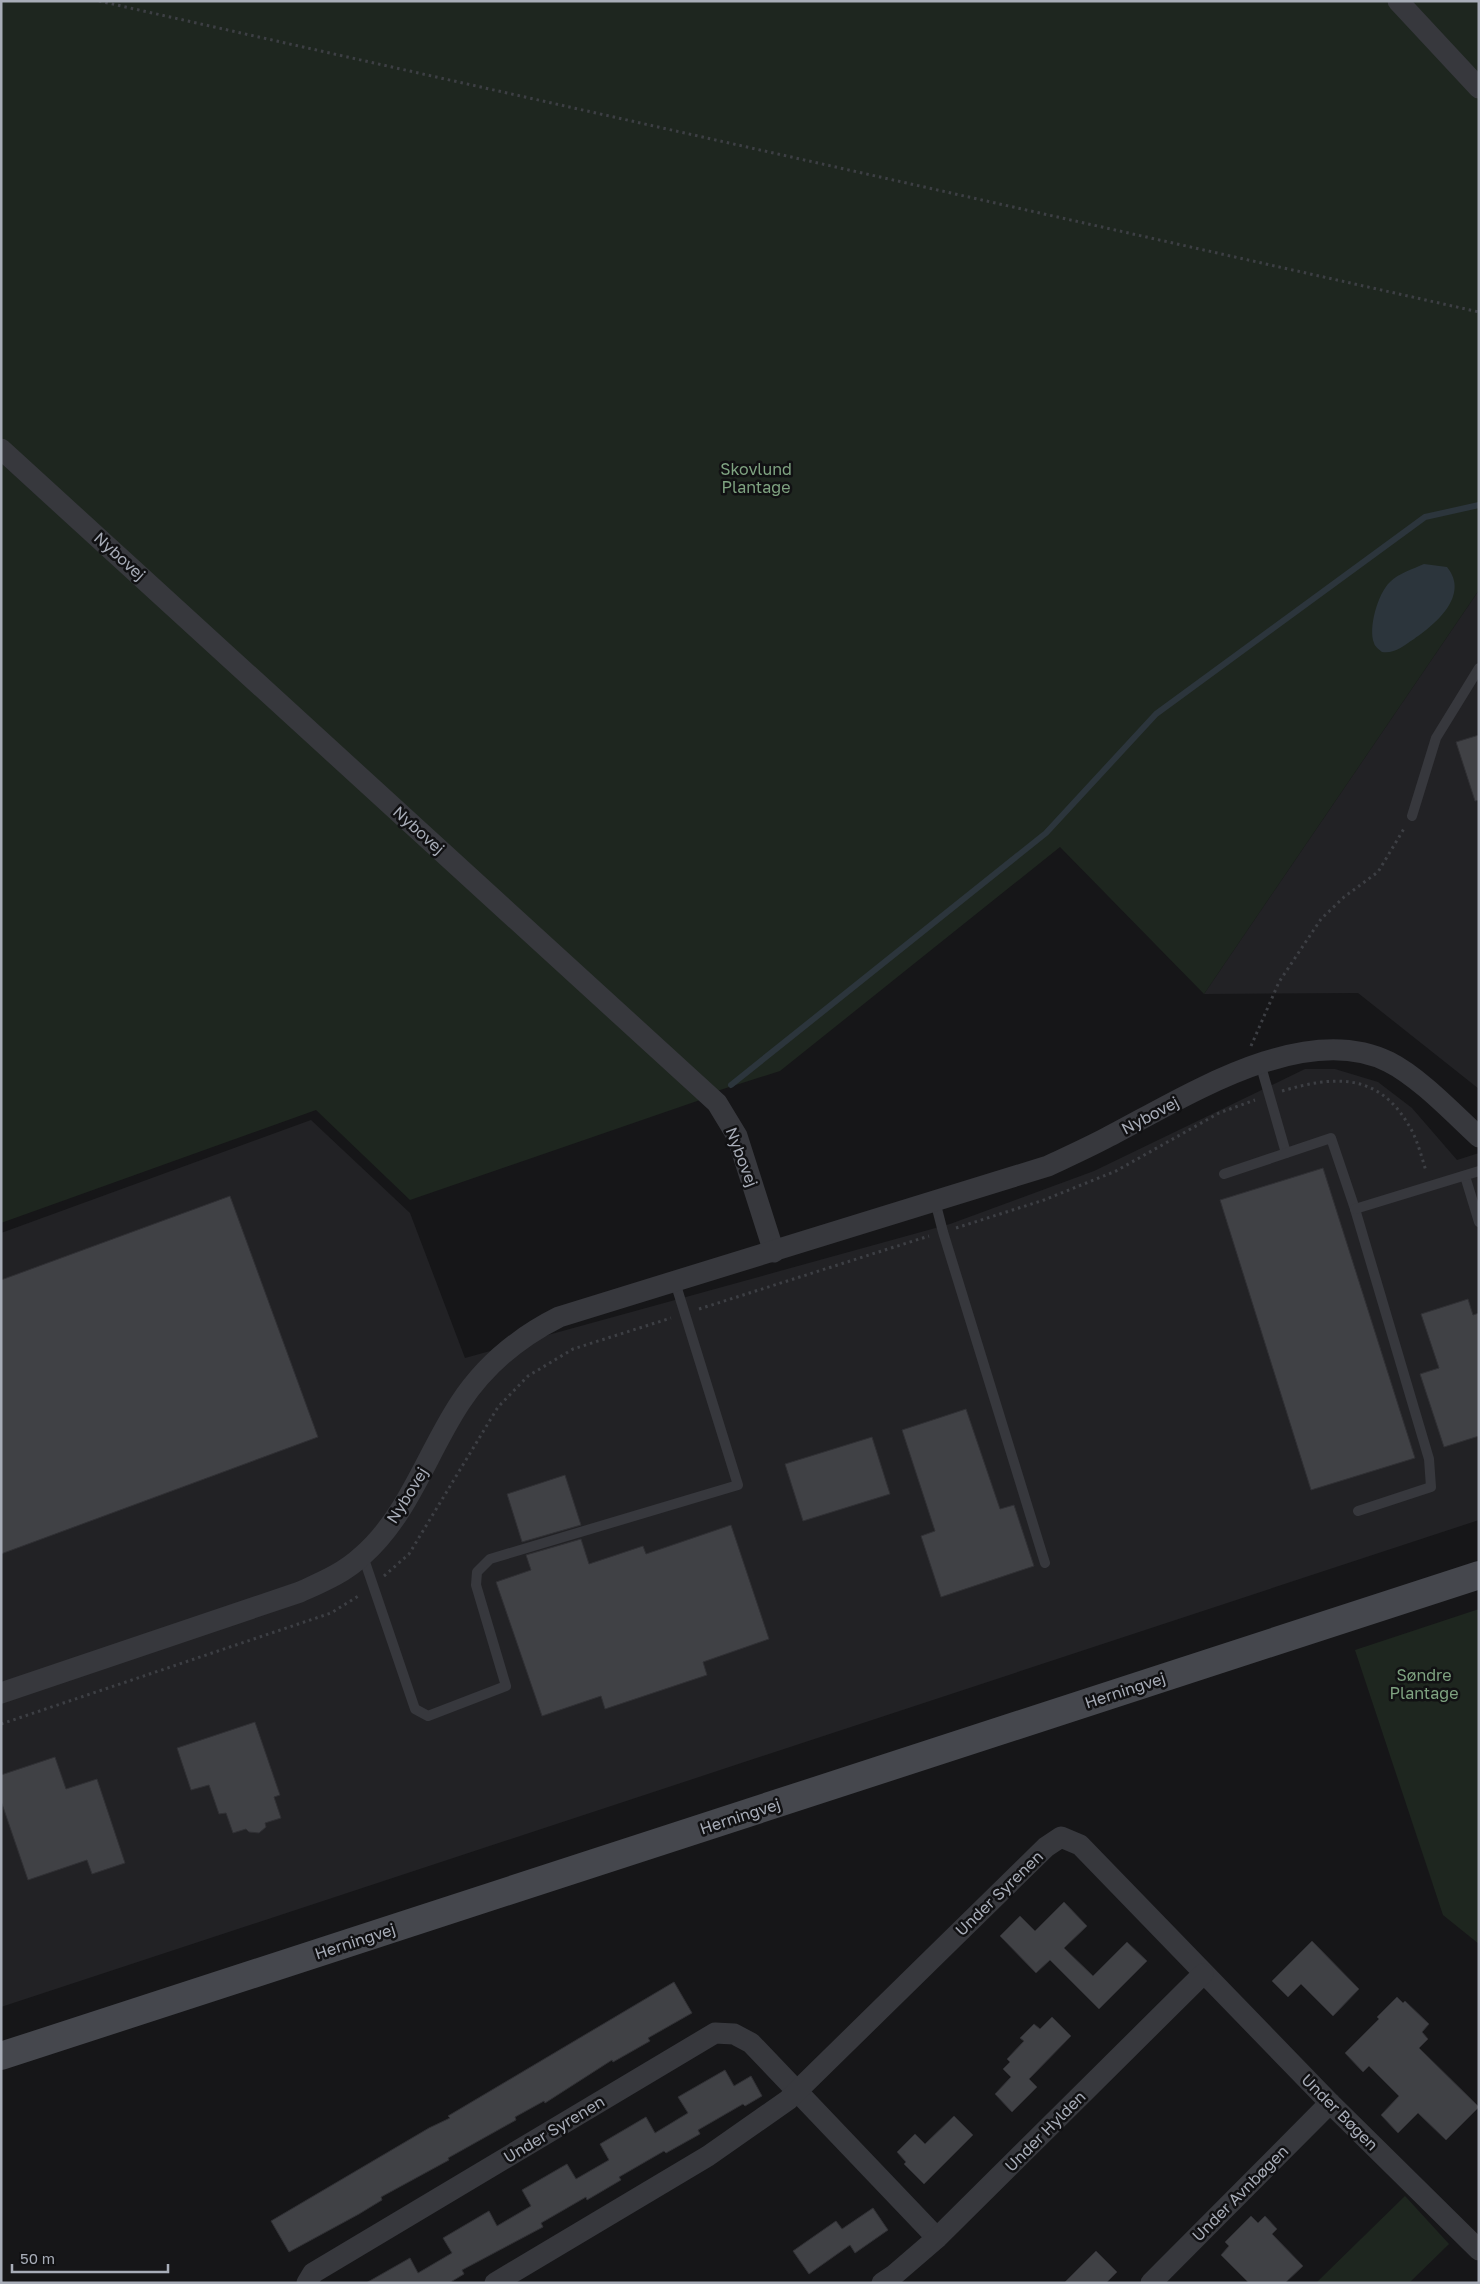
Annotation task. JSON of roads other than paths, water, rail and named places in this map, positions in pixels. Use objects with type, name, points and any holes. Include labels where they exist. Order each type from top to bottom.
[{"type":"main road","name":"Herningvej","points":[[1,2056],[1479,1575]]},
{"type":"street","points":[[1398,1],[1479,88]]},
{"type":"street","name":"Nybovej","points":[[1,449],[717,1103],[737,1136],[774,1252]]},
{"type":"street","name":"Nybovej","points":[[1,1693],[300,1592],[336,1576],[363,1556],[388,1527],[413,1490],[459,1405],[488,1367],[532,1330],[559,1317],[1048,1166],[1104,1140],[1203,1086],[1254,1066],[1315,1050],[1339,1049],[1363,1052],[1389,1062],[1411,1076],[1479,1138]]},
{"type":"street","name":"Under Syrenen","points":[[495,2283],[708,2156],[788,2100],[1046,1847],[1061,1837],[1080,1845],[1203,1974]]},
{"type":"street","name":"Under Bøgen","points":[[1203,1974],[1479,2250]]},
{"type":"street","name":"Under Hylden","points":[[882,2283],[938,2238],[1203,1974]]},
{"type":"street","name":"Under Syrenen","points":[[307,2283],[313,2273],[715,2033],[734,2034],[751,2043],[938,2238]]},
{"type":"street","name":"Under Avnbøgen","points":[[1151,2283],[1330,2103]]},
{"type":"lane","points":[[1412,816],[1436,738],[1479,668]]},
{"type":"lane","points":[[1254,1066],[1269,1095],[1286,1154]]},
{"type":"lane","points":[[1224,1174],[1331,1138],[1355,1209],[1429,1458],[1431,1486],[1358,1511]]},
{"type":"lane","points":[[1355,1209],[1432,1187],[1479,1171]]},
{"type":"lane","points":[[1465,1176],[1479,1222]]},
{"type":"lane","points":[[935,1201],[1045,1563]]},
{"type":"lane","points":[[363,1556],[415,1709],[428,1716],[506,1686],[476,1585],[477,1572],[490,1559],[738,1485],[675,1282]]},
{"type":"waterway","points":[[731,1085],[1046,833],[1156,714],[1425,517],[1479,505]]},
{"type":"park label","name":"Skovlund Plantage","points":[[756,478]]},
{"type":"park label","name":"Søndre Plantage","points":[[1424,1684]]}]
